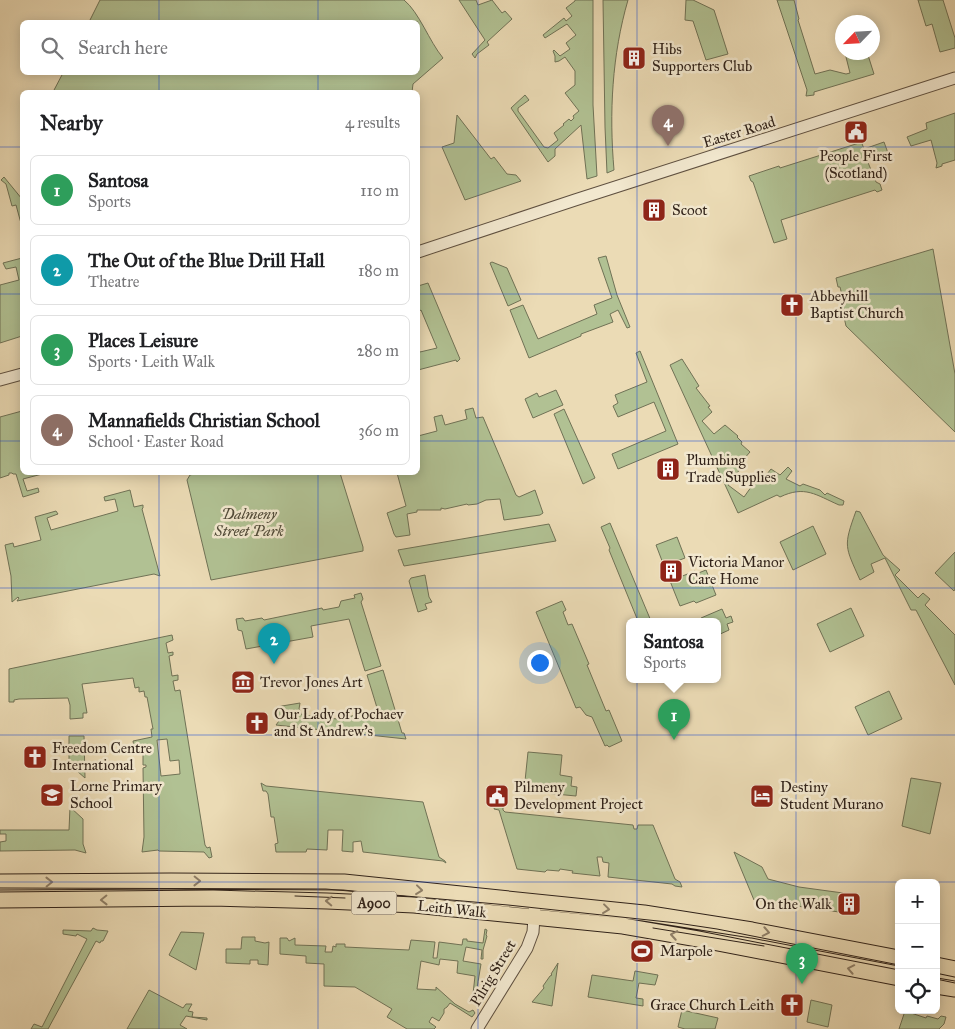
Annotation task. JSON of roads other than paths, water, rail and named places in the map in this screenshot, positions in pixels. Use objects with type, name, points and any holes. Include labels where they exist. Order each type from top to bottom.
[{"type":"main road","name":"Leith Walk","points":[[0,882],[344,882],[662,915],[895,957]]},
{"type":"main road","name":"Leith Walk","points":[[0,900],[213,898],[328,900],[414,905],[623,926],[895,977]]},
{"type":"main road","points":[[940,966],[955,969]]},
{"type":"main road","points":[[940,987],[955,989]]},
{"type":"street","name":"Easter Road","points":[[420,251],[955,78]]},
{"type":"street","points":[[0,380],[20,375]]},
{"type":"street","name":"Pilrig Street","points":[[477,1029],[527,948],[533,932],[535,902]]},
{"type":"tram line","points":[[0,888],[326,889],[508,905],[677,923],[717,929],[895,964]]},
{"type":"tram line","points":[[295,896],[345,898]]},
{"type":"tram line","points":[[653,928],[764,946]]},
{"type":"tram line","points":[[940,980],[955,983]]},
{"type":"place","name":"Hibs Supporters Club","points":[[634,58]]},
{"type":"place","name":"People First (Scotland)","points":[[856,132]]},
{"type":"place","name":"Mannafields Christian School","points":[[668,146]]},
{"type":"place","name":"Scoot","points":[[654,210]]},
{"type":"place","name":"Abbeyhill Baptist Church","points":[[792,305]]},
{"type":"place","name":"Plumbing Trade Supplies","points":[[668,469]]},
{"type":"place","name":"Victoria Manor Care Home","points":[[671,571]]},
{"type":"place","name":"The Out of the Blue Drill Hall","points":[[274,664]]},
{"type":"place","name":"Trevor Jones Art","points":[[243,682]]},
{"type":"place","name":"Our Lady of Pochaev and St Andrew's","points":[[257,723]]},
{"type":"place","name":"Santosa","points":[[674,740]]},
{"type":"place","name":"Freedom Centre International","points":[[35,757]]},
{"type":"place","name":"Lorne Primary School","points":[[52,795]]},
{"type":"place","name":"Pilmeny Development Project","points":[[497,796]]},
{"type":"place","name":"Destiny Student Murano","points":[[762,796]]},
{"type":"place","name":"On the Walk","points":[[849,904]]},
{"type":"place","name":"Marpole","points":[[642,951]]},
{"type":"place","name":"Places Leisure","points":[[802,984]]},
{"type":"place","name":"Grace Church Leith","points":[[792,1005]]},
{"type":"park label","name":"Dalmeny Street Park","points":[[249,522]]}]
